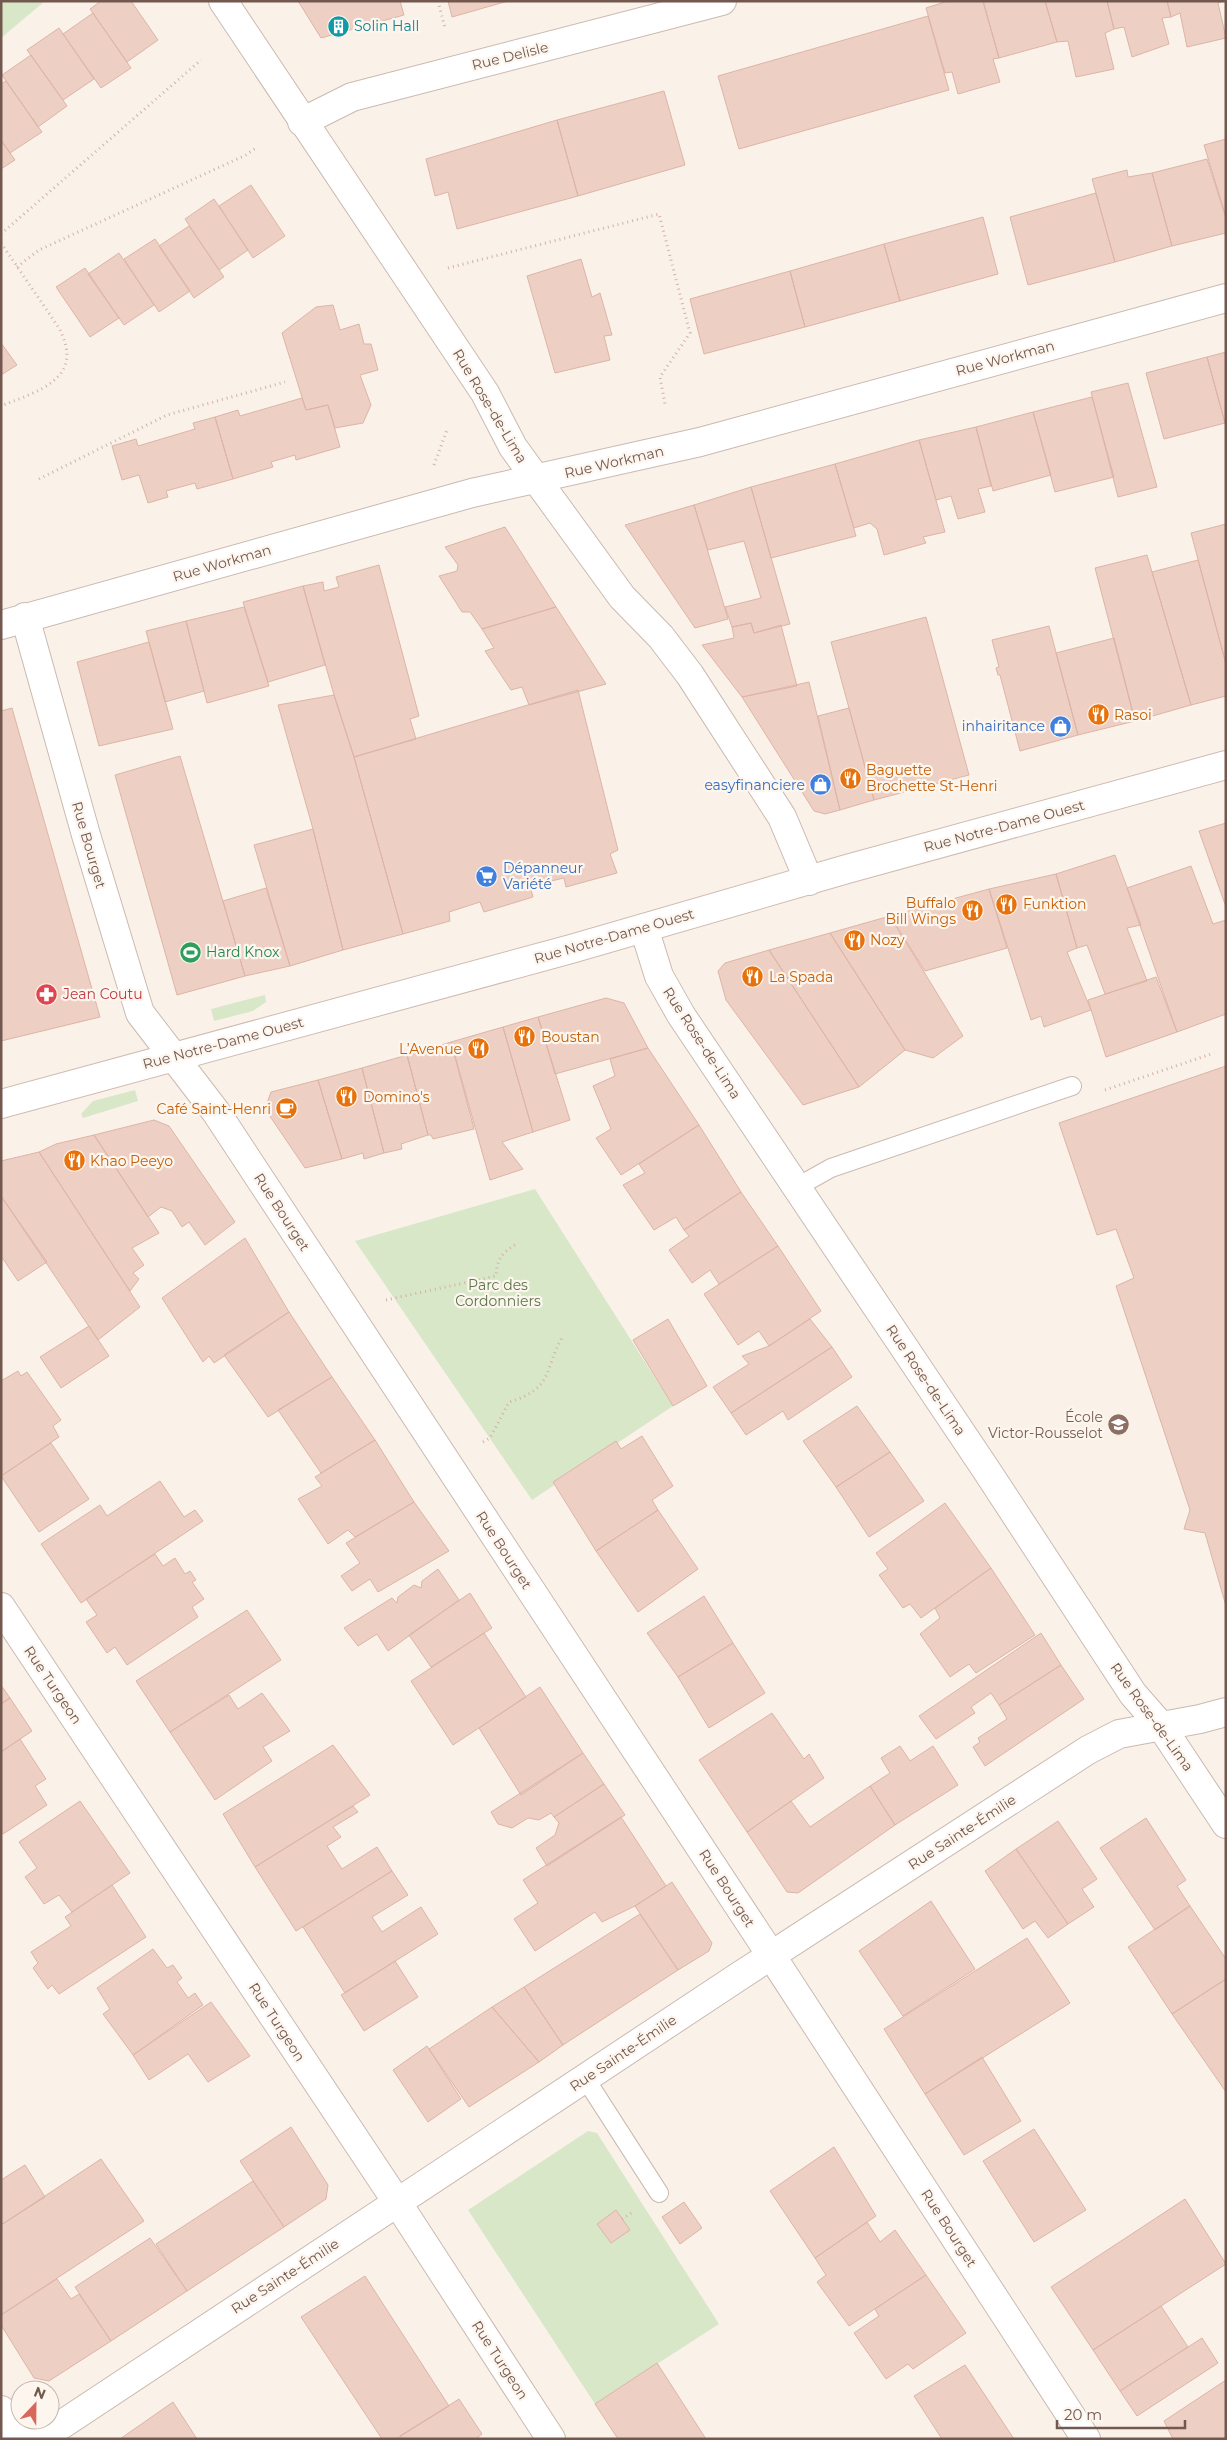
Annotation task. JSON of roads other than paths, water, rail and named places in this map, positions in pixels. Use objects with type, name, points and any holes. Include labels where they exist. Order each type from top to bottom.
[{"type":"street","name":"Rue Rose-de-Lima","points":[[224,1],[302,122],[485,392],[513,447],[622,597],[661,637],[690,675],[782,817],[809,882]]},
{"type":"street","name":"Rue Delisle","points":[[302,122],[352,97],[722,1]]},
{"type":"street","name":"Rue Workman","points":[[13,621],[472,493],[700,442],[1226,298]]},
{"type":"street","name":"Rue Bourget","points":[[13,621],[86,835],[140,1013],[216,1112],[772,1956],[1086,2439]]},
{"type":"street","name":"Rue Notre-Dame Ouest","points":[[1,1104],[644,928],[809,882],[847,869],[1226,765]]},
{"type":"street","name":"Rue Rose-de-Lima","points":[[644,928],[654,963],[672,1000],[1133,1694],[1161,1726],[1226,1824]]},
{"type":"street","name":"Rue Turgeon","points":[[1,1606],[397,2202],[551,2439]]},
{"type":"street","name":"Rue Sainte-Émilie","points":[[40,2439],[397,2202],[1099,1744],[1119,1734],[1226,1712]]},
{"type":"street","points":[[1,2410],[20,2439]]},
{"type":"lane","points":[[797,1187],[831,1168],[1072,1086]]},
{"type":"lane","points":[[586,2078],[659,2193]]},
{"type":"place","name":"Solin Hall","points":[[338,26]]},
{"type":"place","name":"Rasoi","points":[[1098,715]]},
{"type":"place","name":"inhairitance","points":[[1061,726]]},
{"type":"place","name":"Baguette Brochette St-Henri","points":[[850,778]]},
{"type":"place","name":"easyfinanciere","points":[[821,785]]},
{"type":"place","name":"Dépanneur Variété","points":[[487,876]]},
{"type":"place","name":"Funktion","points":[[1007,904]]},
{"type":"place","name":"Buffalo Bill Wings","points":[[972,911]]},
{"type":"place","name":"Nozy","points":[[854,940]]},
{"type":"place","name":"Hard Knox","points":[[190,952]]},
{"type":"place","name":"La Spada","points":[[753,977]]},
{"type":"place","name":"Jean Coutu","points":[[47,994]]},
{"type":"place","name":"Boustan","points":[[525,1037]]},
{"type":"place","name":"L’Avenue","points":[[478,1049]]},
{"type":"place","name":"Domino's","points":[[347,1097]]},
{"type":"place","name":"Café Saint-Henri","points":[[287,1109]]},
{"type":"place","name":"Khao Peeyo","points":[[74,1161]]},
{"type":"place","name":"École Victor-Rousselot","points":[[1119,1425]]},
{"type":"park label","name":"Parc des Cordonniers","points":[[498,1294]]}]
